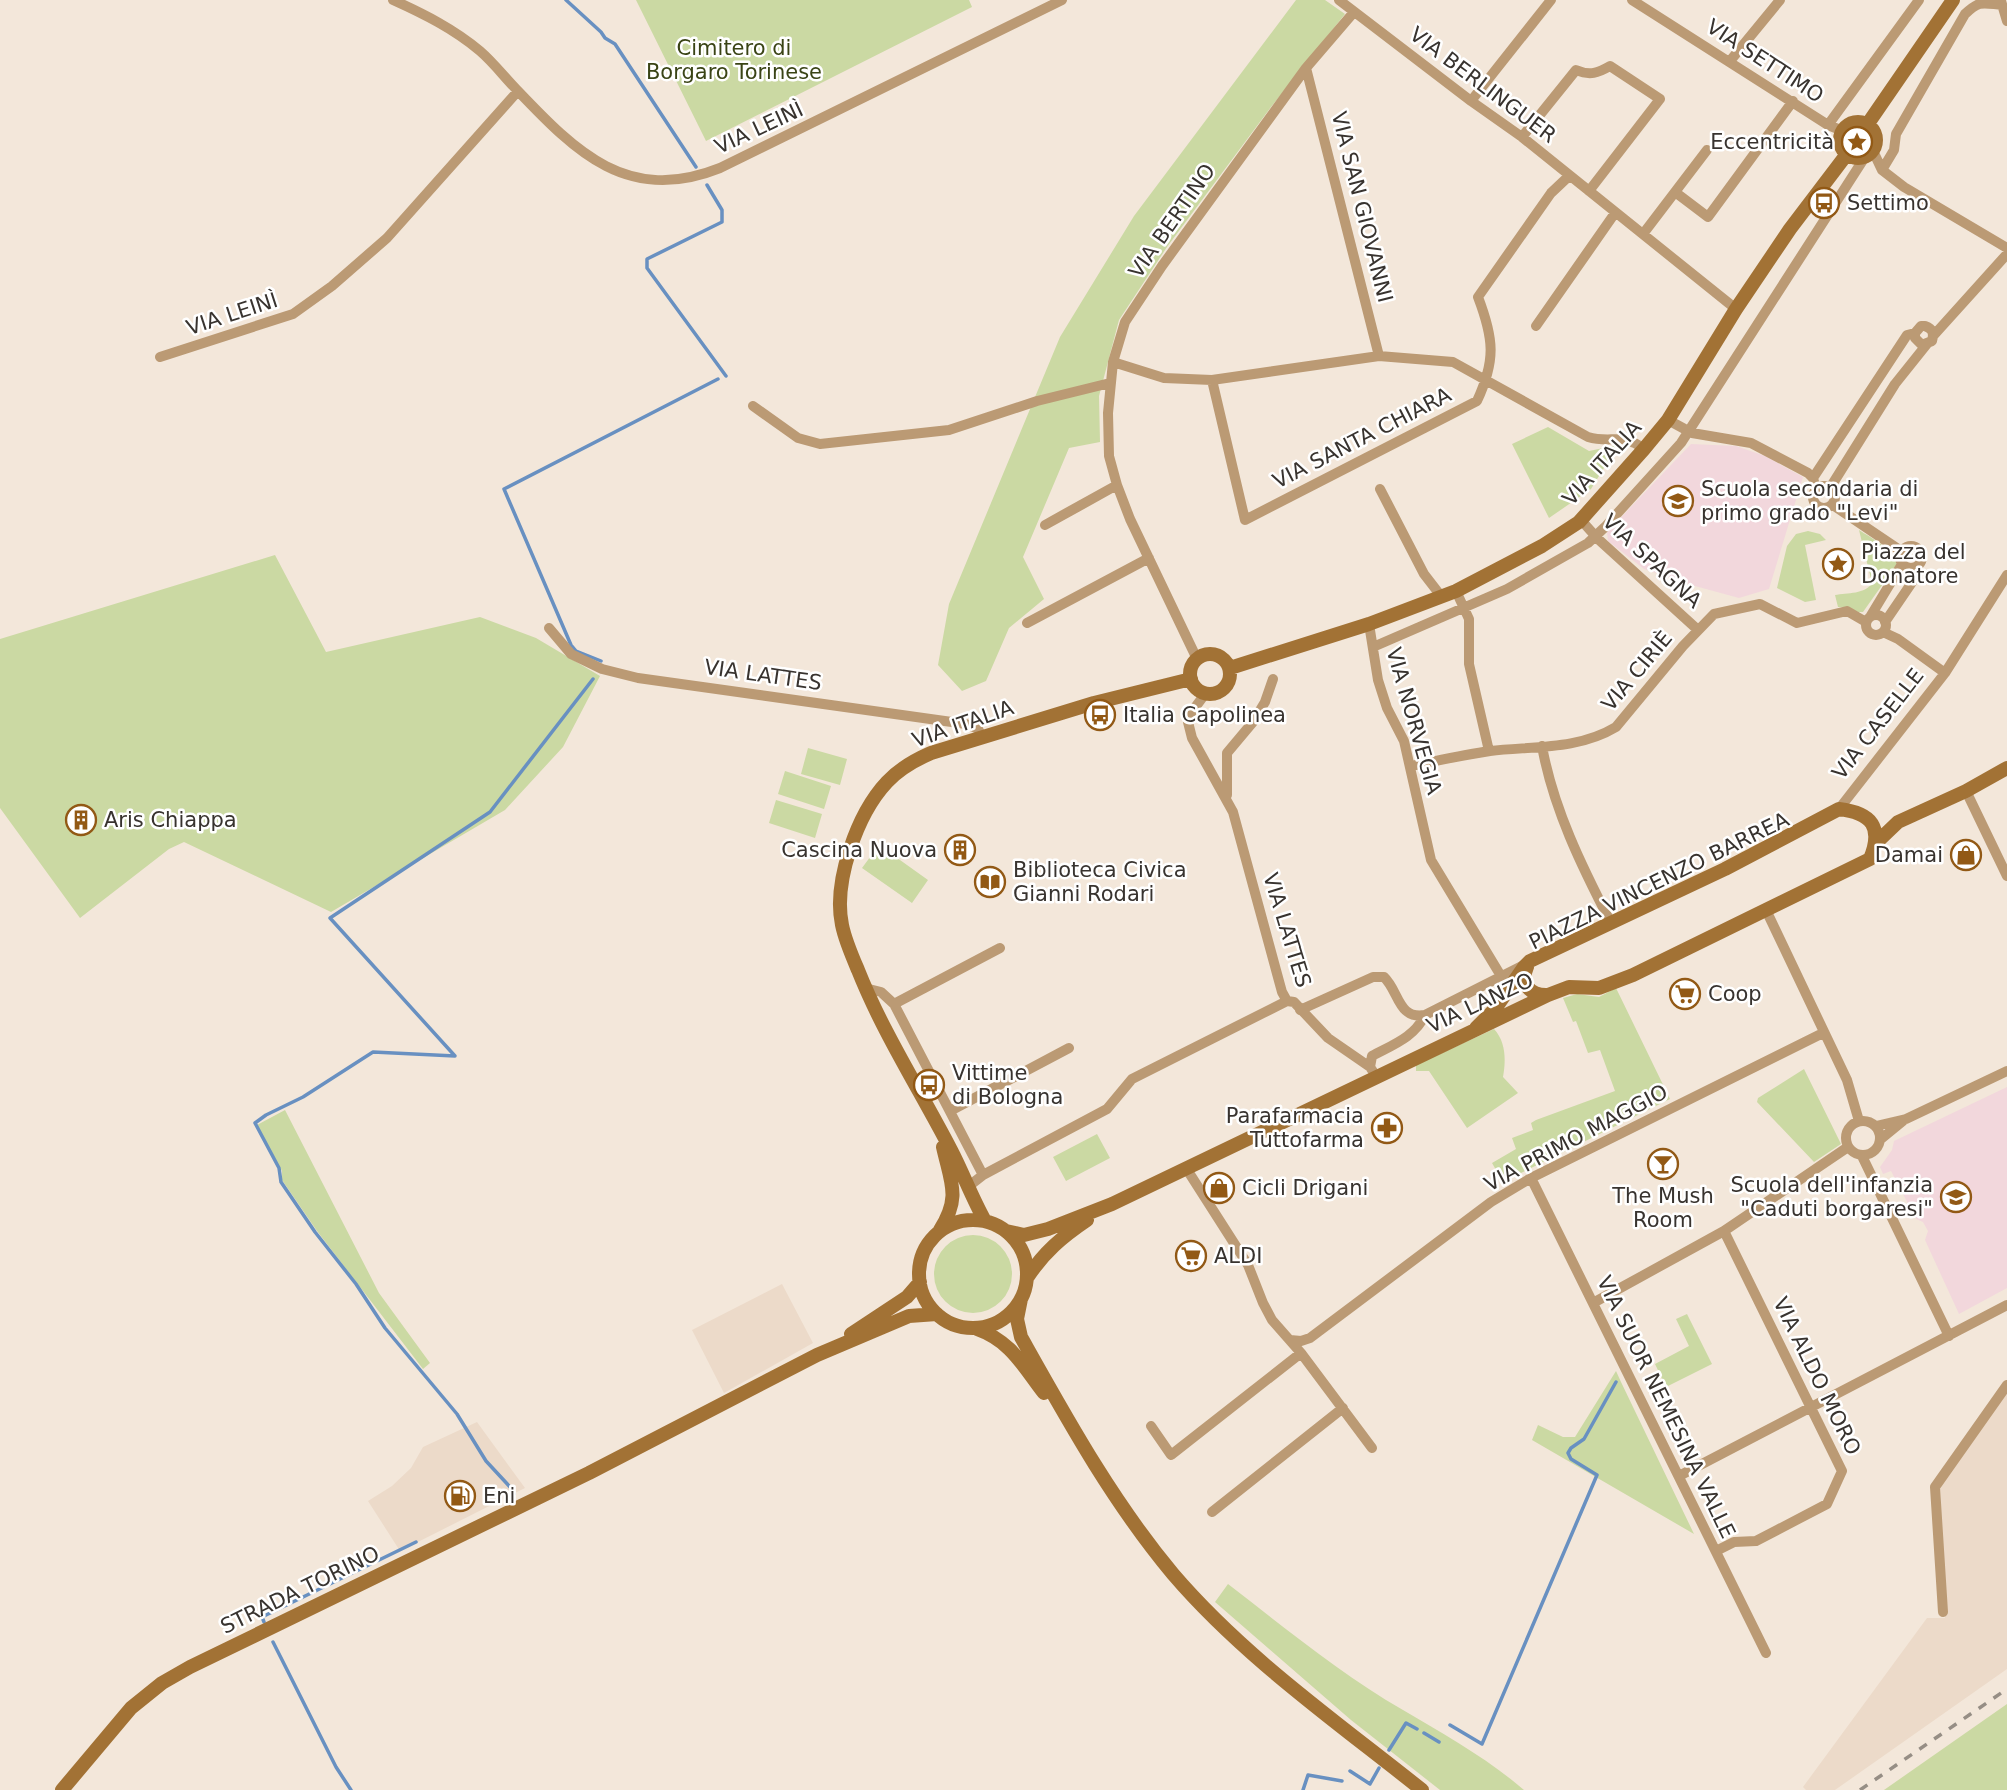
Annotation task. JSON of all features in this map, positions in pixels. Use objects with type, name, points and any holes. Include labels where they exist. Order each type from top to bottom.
[{"type":"street","name":"VIA LEINÌ","points":[[393,0],[449,27],[482,53],[581,153],[626,175],[649,180],[697,178],[754,153],[1062,0]]},
{"type":"street","name":"VIA BERLINGUER","points":[[1339,0],[1522,137],[1736,309]]},
{"type":"street","points":[[1471,101],[1551,0]]},
{"type":"street","name":"VIA SETTIMO","points":[[1632,0],[1828,125],[1843,131]]},
{"type":"street","points":[[1730,61],[1780,0]]},
{"type":"street","points":[[1828,125],[1919,0]]},
{"type":"street","points":[[1867,125],[1953,0]]},
{"type":"street","points":[[1882,170],[1894,150],[1896,134],[1965,14],[1977,1],[2002,2],[2007,21]]},
{"type":"street","name":"VIA BERTINO","points":[[1197,659],[1117,485],[1109,456],[1108,413],[1112,362],[1125,322],[1162,266],[1306,68],[1354,12]]},
{"type":"street","points":[[1522,137],[1576,70],[1586,74],[1596,73],[1610,66],[1660,99],[1589,191]]},
{"type":"street","name":"VIA SAN GIOVANNI","points":[[1306,68],[1380,356]]},
{"type":"street","name":"VIA LEINÌ","points":[[160,357],[293,314],[332,286],[387,238],[517,91]]},
{"type":"street","points":[[1675,192],[1708,217],[1793,101]]},
{"type":"street","points":[[1373,647],[1507,589],[1588,543],[1681,443],[1869,154],[1877,140],[1872,129],[1857,122],[1843,131],[1841,146],[1847,154],[1855,158],[1869,154]]},
{"type":"street","points":[[1643,234],[1707,150]]},
{"type":"street","name":"VIA ITALIA","points":[[1230,668],[1369,624],[1455,591],[1542,546],[1581,520],[1668,420],[1736,309],[1790,229],[1847,154]]},
{"type":"street","points":[[1869,154],[1882,170],[1904,187],[2007,248]]},
{"type":"street","points":[[1486,381],[1492,346],[1489,325],[1478,297],[1551,193],[1569,176]]},
{"type":"street","points":[[1536,326],[1615,213]]},
{"type":"street","points":[[1830,488],[1895,384],[2007,254]]},
{"type":"street","points":[[1668,420],[1688,431],[1751,443],[1815,483],[1830,488],[1835,497],[1833,505],[1827,509],[1816,506],[1812,496],[1815,483],[1907,335],[1925,326],[1932,331],[1931,340]]},
{"type":"street","points":[[1915,333],[1918,342],[1931,340]]},
{"type":"street","points":[[1112,362],[1164,378],[1212,380],[1380,356],[1453,362],[1588,437],[1598,440],[1625,438],[1644,449]]},
{"type":"street","name":"VIA SANTA CHIARA","points":[[1212,380],[1245,520],[1477,401],[1486,381]]},
{"type":"street","points":[[753,406],[799,438],[820,444],[949,430],[1037,401],[1111,383]]},
{"type":"street","points":[[1045,525],[1117,485]]},
{"type":"street","points":[[1380,489],[1424,574],[1441,596]]},
{"type":"street","points":[[1833,505],[1901,551]]},
{"type":"street","name":"VIA SPAGNA","points":[[1581,520],[1698,630]]},
{"type":"street","points":[[1902,564],[1868,620],[1866,629],[1871,634],[1877,635],[1884,627],[1915,578],[1922,557],[1920,550],[1910,545],[1901,551],[1900,558],[1902,564],[1908,568],[1917,566]]},
{"type":"street","points":[[1027,623],[1149,558]]},
{"type":"street","name":"VIA CASELLE","points":[[1746,857],[1839,812],[1945,673],[2007,575]]},
{"type":"street","points":[[1455,591],[1469,619],[1469,664],[1489,751]]},
{"type":"street","name":"VIA CIRIÈ","points":[[1410,766],[1489,751],[1588,741],[1616,727],[1714,614],[1760,604],[1797,623],[1847,611],[1868,620]]},
{"type":"street","points":[[1868,620],[1879,616],[1884,627],[1945,673]]},
{"type":"street","name":"VIA NORVEGIA","points":[[1369,624],[1378,680],[1387,708],[1404,741],[1431,860],[1501,976]]},
{"type":"street","name":"VIA LATTES","points":[[549,628],[570,654],[602,669],[638,677],[966,724],[978,729],[982,737]]},
{"type":"street","points":[[1209,654],[1227,662],[1230,668],[1230,679],[1223,690],[1212,694],[1205,694],[1196,688],[1191,679],[1191,668],[1197,659],[1209,654]]},
{"type":"street","name":"VIA ITALIA","points":[[985,1222],[969,1186],[865,988],[842,926],[839,903],[846,860],[876,795],[907,766],[931,752],[1094,704],[1191,679]]},
{"type":"street","name":"VIA LATTES","points":[[1227,799],[1227,752],[1253,722],[1265,702],[1273,679]]},
{"type":"street","name":"VIA LATTES","points":[[1205,694],[1191,713],[1188,722],[1192,738],[1233,812],[1279,986],[1287,1001],[1294,1002],[1328,1038],[1373,1071]]},
{"type":"street","points":[[1542,746],[1547,778],[1558,807],[1611,923]]},
{"type":"street","points":[[1876,843],[1898,822],[2007,768]]},
{"type":"street","points":[[1966,790],[2007,876]]},
{"type":"street","points":[[1839,812],[1858,811],[1869,820],[1876,834],[1876,843]]},
{"type":"street","name":"PIAZZA VINCENZO BARREA","points":[[1839,812],[1858,815],[1871,828],[1872,845],[1862,859],[1616,979],[1593,984],[1572,983],[1541,991],[1533,988],[1527,981],[1527,971],[1532,963],[1839,812]]},
{"type":"street","points":[[1869,820],[1898,822]]},
{"type":"street","name":"VIA LANZO","points":[[1006,1231],[1024,1235],[1048,1229],[1112,1204],[1373,1071],[1546,995],[1569,987],[1599,988],[1633,975],[1870,859],[1876,843]]},
{"type":"street","name":"VIA LANZO","points":[[1501,976],[1746,857]]},
{"type":"street","points":[[1766,910],[1847,1080],[1859,1122]]},
{"type":"street","points":[[894,1004],[1000,948]]},
{"type":"street","points":[[1530,961],[1523,977],[1525,985],[1538,995],[1546,995]]},
{"type":"street","points":[[1476,1028],[1495,1009],[1530,961]]},
{"type":"street","points":[[1300,1010],[1373,977],[1384,977],[1401,1007],[1408,1013],[1425,1015],[1501,976]]},
{"type":"street","points":[[865,988],[881,992],[894,1004],[983,1175]]},
{"type":"street","points":[[969,1186],[983,1175],[1107,1109],[1132,1079],[1287,1001]]},
{"type":"street","points":[[1373,1071],[1372,1056],[1412,1034],[1425,1015]]},
{"type":"street","name":"VIA PRIMO MAGGIO","points":[[1290,1340],[1310,1338],[1491,1202],[1531,1178],[1823,1033]]},
{"type":"street","points":[[950,1111],[1069,1048]]},
{"type":"street","points":[[1876,1126],[1906,1119],[2007,1071]]},
{"type":"street","points":[[1881,1139],[1876,1126],[1869,1122],[1859,1122],[1847,1131],[1851,1152],[1862,1156],[1873,1153],[1881,1139],[1906,1119]]},
{"type":"street","name":"VIA ITALIA","points":[[937,1125],[954,1189],[951,1210],[939,1232]]},
{"type":"street","points":[[1593,1303],[1724,1231],[1848,1147]]},
{"type":"street","points":[[1862,1156],[1949,1336]]},
{"type":"street","points":[[1186,1168],[1248,1265],[1267,1311],[1371,1448]]},
{"type":"street","name":"VIA SUOR NEMESINA VALLE","points":[[1531,1178],[1766,1653]]},
{"type":"street","name":"VIA LANZO","points":[[1027,1278],[1052,1245],[1112,1204]]},
{"type":"street","points":[[1077,1437],[1008,1346],[992,1334],[948,1322],[929,1305],[920,1282],[921,1260],[925,1249],[939,1232],[961,1221],[985,1222],[1006,1231],[1014,1238],[1024,1256],[1027,1278],[1017,1319],[1021,1337],[1111,1492],[1148,1542],[1199,1601],[1233,1634],[1284,1679],[1422,1790]]},
{"type":"street","name":"VIA ALDO MORO","points":[[1716,1551],[1734,1542],[1756,1541],[1827,1504],[1842,1471],[1724,1231]]},
{"type":"street","points":[[817,1355],[907,1297],[920,1282]]},
{"type":"street","points":[[976,1329],[1003,1320],[1021,1299]]},
{"type":"street","points":[[1679,1476],[2007,1305]]},
{"type":"street","points":[[817,1355],[909,1317],[937,1314]]},
{"type":"street","points":[[1151,1426],[1171,1455],[1301,1353]]},
{"type":"street","name":"STRADA TORINO","points":[[62,1790],[131,1708],[162,1683],[589,1473],[817,1355]]},
{"type":"street","points":[[1942,1612],[1935,1487],[2007,1385]]},
{"type":"street","points":[[1212,1512],[1343,1408]]},
{"type":"shaded area","points":[[1691,444],[1736,446],[1765,456],[1803,477],[1769,589],[1739,598],[1695,586],[1644,569],[1608,541],[1607,532]]},
{"type":"shaded area","name":"Scuola dell'infanzia \"Caduti borgaresi\"","points":[[2007,1087],[2007,1288],[1959,1314],[1925,1240],[1928,1231],[1923,1222],[1916,1219],[1891,1171],[1883,1174],[1880,1167],[1892,1150],[1894,1141]]},
{"type":"shaded area","points":[[782,1284],[813,1343],[724,1393],[692,1330]]},
{"type":"shaded area","points":[[2007,1392],[2007,1669],[1835,1790],[1806,1790],[1803,1787],[1927,1618],[1945,1618],[1940,1486]]},
{"type":"shaded area","points":[[477,1422],[525,1488],[400,1551],[368,1501],[392,1486],[411,1468],[423,1447]]},
{"type":"green space","name":"Cimitero di Borgaro Torinese","points":[[636,0],[969,0],[972,7],[706,141]]},
{"type":"green space","points":[[1296,0],[1325,0],[1345,14],[1271,107],[1167,247],[1119,320],[1099,396],[1100,442],[1069,448],[1023,557],[1044,599],[1009,628],[986,681],[962,691],[938,665],[949,604],[1060,337],[1134,216]]},
{"type":"green space","points":[[1548,427],[1589,451],[1618,445],[1591,489],[1549,518],[1512,444]]},
{"type":"green space","points":[[1859,530],[1887,549],[1897,564],[1863,612],[1838,607],[1835,595],[1861,591],[1872,583]]},
{"type":"green space","points":[[1808,531],[1820,534],[1826,540],[1805,545],[1816,600],[1805,602],[1777,588],[1787,546],[1796,534]]},
{"type":"green space","points":[[275,555],[326,652],[480,617],[536,638],[600,676],[563,747],[505,810],[331,912],[184,842],[169,849],[80,918],[0,808],[0,639]]},
{"type":"green space","points":[[808,748],[847,759],[840,785],[801,774]]},
{"type":"green space","points":[[785,771],[831,786],[824,809],[778,794]]},
{"type":"green space","points":[[776,800],[822,814],[815,838],[769,823]]},
{"type":"green space","points":[[879,845],[928,880],[912,903],[862,868]]},
{"type":"green space","points":[[1616,988],[1670,1099],[1503,1182],[1492,1163],[1516,1149],[1512,1138],[1533,1130],[1531,1123],[1536,1120],[1615,1091],[1600,1050],[1588,1053],[1576,1021],[1573,1022],[1563,998],[1577,994],[1599,997]]},
{"type":"green space","points":[[1494,1029],[1504,1051],[1503,1077],[1518,1093],[1467,1128],[1429,1071],[1416,1071],[1416,1065]]},
{"type":"green space","points":[[1804,1069],[1841,1144],[1814,1162],[1757,1102],[1758,1098]]},
{"type":"green space","points":[[285,1110],[379,1293],[430,1363],[423,1369],[317,1231],[282,1180],[282,1171],[257,1125]]},
{"type":"green space","points":[[1097,1134],[1110,1158],[1066,1181],[1053,1157]]},
{"type":"green space","points":[[973,1235],[988,1238],[1001,1246],[1009,1259],[1012,1274],[1009,1289],[1001,1302],[988,1310],[973,1313],[958,1310],[945,1302],[937,1289],[934,1274],[937,1259],[945,1246],[958,1238]]},
{"type":"green space","points":[[1687,1314],[1712,1364],[1666,1387],[1655,1364],[1689,1346],[1676,1319]]},
{"type":"green space","points":[[1616,1371],[1694,1534],[1532,1440],[1538,1425],[1563,1437],[1575,1437]]},
{"type":"green space","points":[[1228,1584],[1358,1681],[1481,1757],[1524,1790],[1440,1790],[1351,1720],[1215,1602]]},
{"type":"green space","points":[[2007,1704],[2007,1790],[1884,1790]]},
{"type":"waterway","points":[[566,0],[605,38],[615,44],[696,167]]},
{"type":"waterway","points":[[707,185],[722,210],[722,222],[647,259],[647,268],[726,376]]},
{"type":"waterway","points":[[601,661],[576,651],[571,645],[504,489],[718,379]]},
{"type":"waterway","points":[[514,1494],[486,1461],[457,1414],[385,1328],[356,1284],[315,1232],[281,1182],[279,1168],[255,1123],[303,1097],[373,1052],[455,1056],[330,918],[490,812],[593,679]]},
{"type":"waterway","points":[[1450,1725],[1482,1744],[1597,1475],[1571,1459],[1568,1453],[1584,1439],[1616,1382]]},
{"type":"waterway","points":[[264,1622],[262,1617],[416,1542]]},
{"type":"waterway","points":[[273,1642],[336,1767],[351,1790]]},
{"type":"waterway","points":[[1389,1750],[1406,1723],[1417,1729]]},
{"type":"waterway","points":[[1424,1733],[1439,1742]]},
{"type":"waterway","points":[[1350,1771],[1370,1784],[1379,1768]]},
{"type":"waterway","points":[[1303,1790],[1308,1775],[1342,1781]]},
{"type":"railway","points":[[1860,1790],[2007,1689]]},
{"type":"place","name":"Eccentricità","points":[[1857,142]]},
{"type":"place","name":"Settimo","points":[[1824,203]]},
{"type":"place","name":"Scuola secondaria di primo grado \"Levi\"","points":[[1678,501]]},
{"type":"place","name":"Piazza del Donatore","points":[[1838,564]]},
{"type":"place","name":"Italia Capolinea","points":[[1100,715]]},
{"type":"place","name":"Aris Chiappa","points":[[81,820]]},
{"type":"place","name":"Cascina Nuova","points":[[960,850]]},
{"type":"place","name":"Damai","points":[[1966,855]]},
{"type":"place","name":"Biblioteca Civica Gianni Rodari","points":[[990,882]]},
{"type":"place","name":"Coop","points":[[1685,994]]},
{"type":"place","name":"Vittime di Bologna","points":[[929,1085]]},
{"type":"place","name":"Parafarmacia Tuttofarma","points":[[1387,1128]]},
{"type":"place","name":"The Mush Room","points":[[1663,1164]]},
{"type":"place","name":"Cicli Drigani","points":[[1219,1188]]},
{"type":"place","name":"Scuola dell'infanzia \"Caduti borgaresi\"","points":[[1956,1197]]},
{"type":"place","name":"ALDI","points":[[1191,1256]]},
{"type":"place","name":"Eni","points":[[460,1496]]}]
